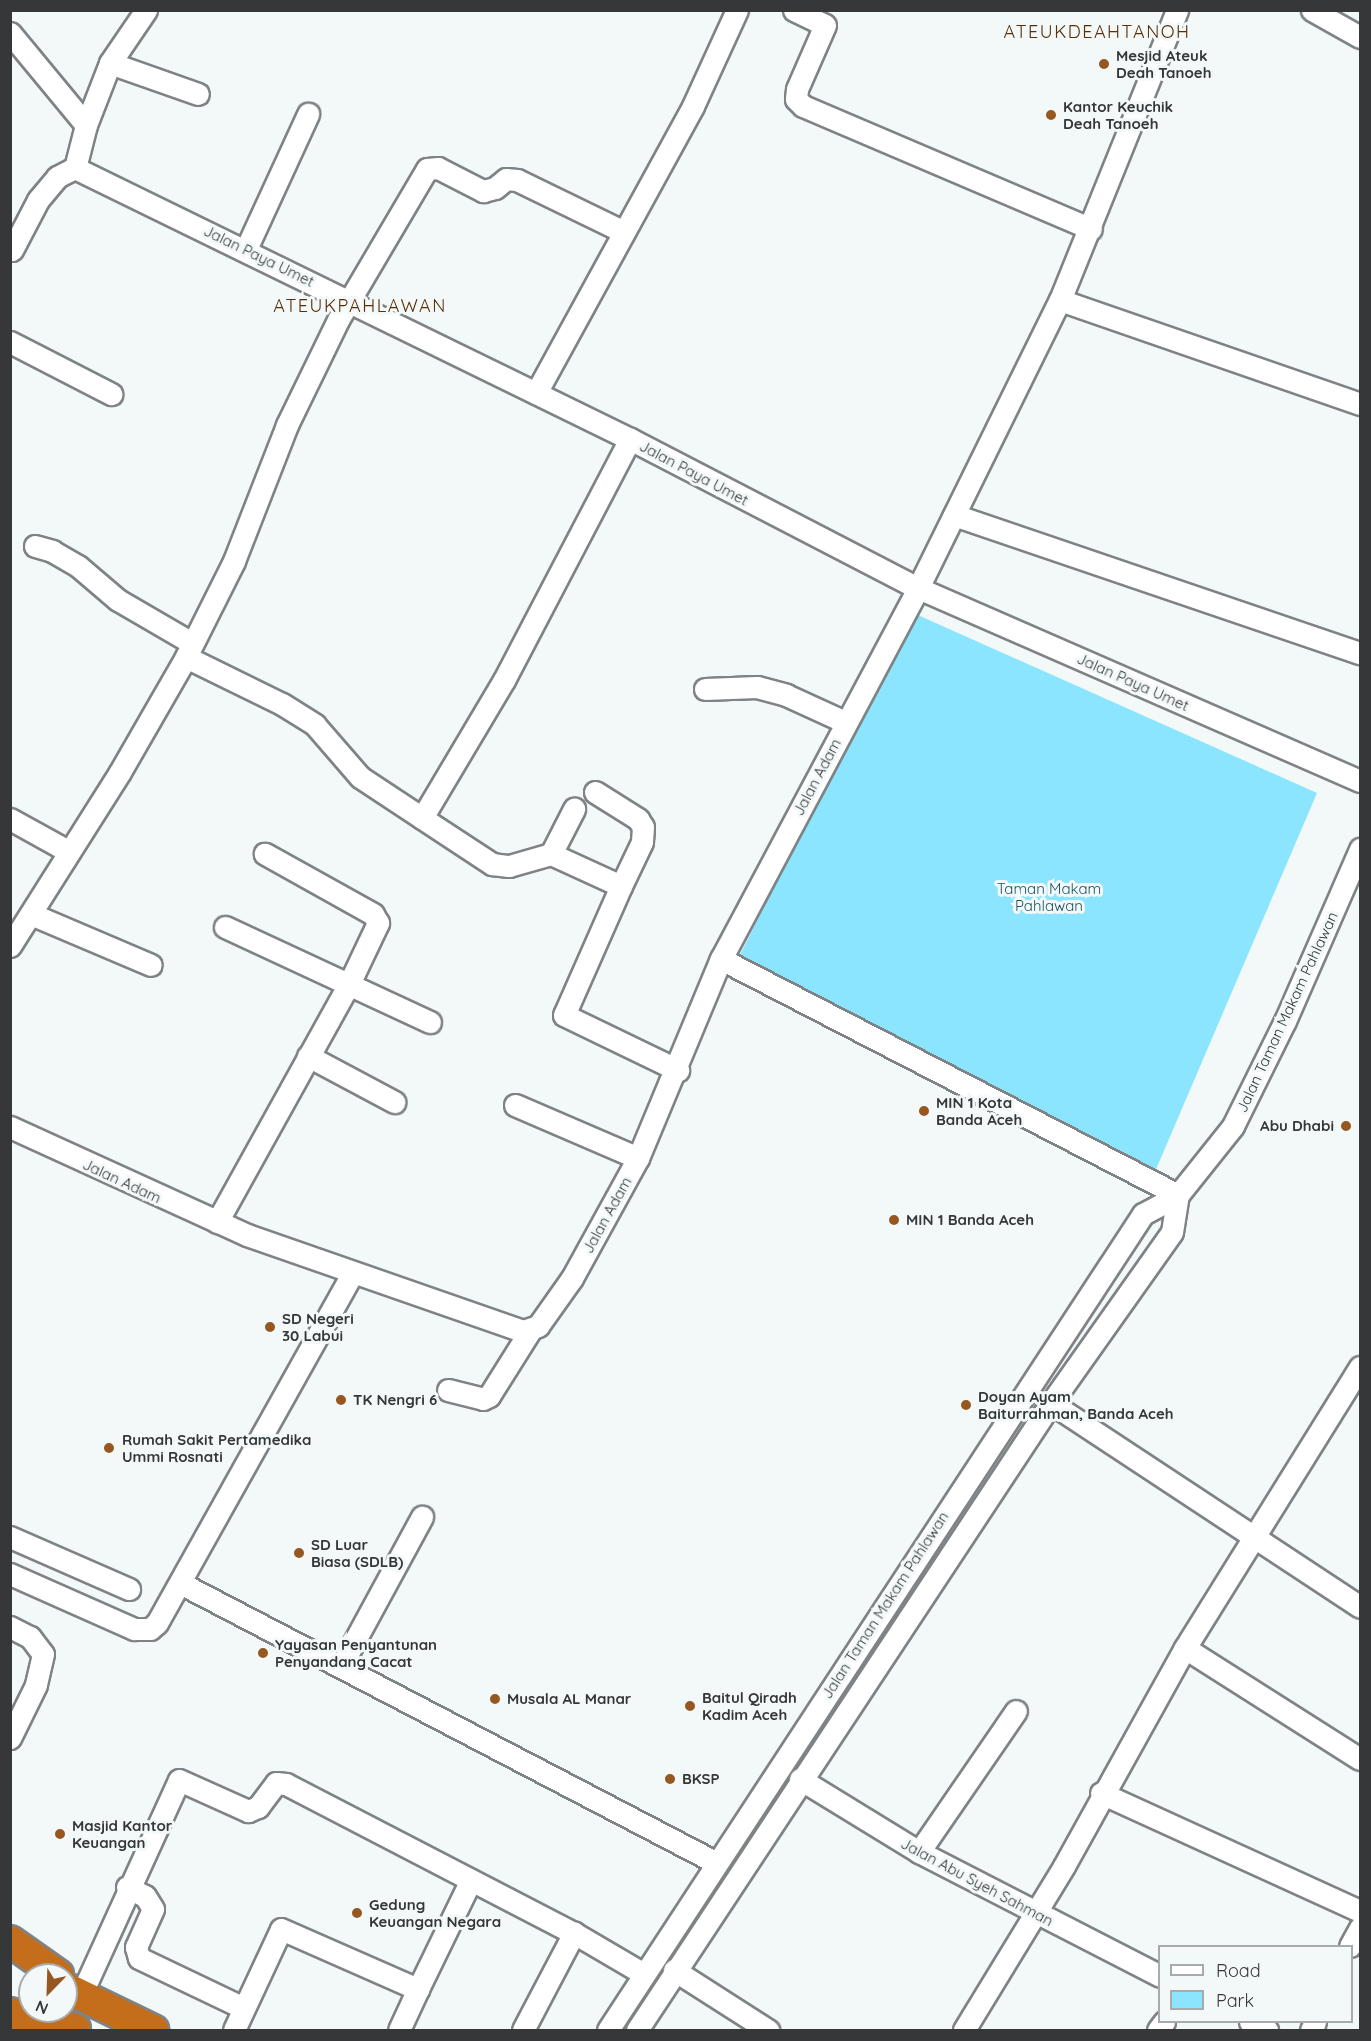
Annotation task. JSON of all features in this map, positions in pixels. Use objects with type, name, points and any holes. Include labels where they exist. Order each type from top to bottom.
[{"type":"highway","points":[[78,1982],[153,2031]]},
{"type":"highway","points":[[10,2013],[77,2030]]},
{"type":"highway","points":[[63,2023],[77,2030]]},
{"type":"street","points":[[11,251],[38,200],[57,177],[75,168],[86,125],[110,63],[146,10]]},
{"type":"street","points":[[536,393],[693,106],[737,10]]},
{"type":"street","points":[[794,10],[825,25],[797,89],[796,99],[803,106],[1092,229]]},
{"type":"street","name":"Jalan Adam","points":[[10,1127],[217,1222],[352,1274],[523,1331],[538,1326],[572,1278],[638,1158],[678,1070],[722,959],[845,722],[918,588],[1060,300],[1092,229],[1177,10]]},
{"type":"street","points":[[1312,10],[1360,37]]},
{"type":"street","points":[[10,33],[86,125]]},
{"type":"street","points":[[110,63],[198,94]]},
{"type":"street","points":[[246,249],[308,114]]},
{"type":"street","points":[[10,946],[68,851],[126,763],[189,650],[234,561],[287,425],[395,219],[430,167],[483,191],[495,189],[506,180],[517,180],[624,232]]},
{"type":"street","name":"Jalan Paya Umet","points":[[75,168],[246,249],[630,438],[918,588],[1360,782]]},
{"type":"street","points":[[1060,300],[1360,404]]},
{"type":"street","points":[[10,342],[111,394]]},
{"type":"street","points":[[422,818],[504,680],[630,438]]},
{"type":"street","points":[[954,515],[1360,653]]},
{"type":"street","points":[[34,546],[69,561],[118,600],[189,650],[315,725],[360,777],[483,859],[500,866],[551,854],[621,886]]},
{"type":"street","points":[[705,689],[758,687],[786,695],[845,722]]},
{"type":"street","points":[[595,792],[638,819],[643,827],[642,842],[564,1015],[678,1070]]},
{"type":"street","points":[[551,854],[574,809]]},
{"type":"street","points":[[10,819],[68,851]]},
{"type":"street","name":"Jalan Taman Makam Pahlawan","points":[[608,2031],[715,1862],[1143,1214],[1178,1195],[1233,1126],[1285,1021],[1360,849]]},
{"type":"street","points":[[217,1222],[349,984],[377,928],[377,918],[319,880],[265,854]]},
{"type":"street","points":[[31,915],[151,965]]},
{"type":"street","points":[[225,927],[430,1022]]},
{"type":"street","points":[[722,959],[1178,1195]]},
{"type":"street","points":[[308,1056],[394,1102]]},
{"type":"street","points":[[515,1105],[638,1158]]},
{"type":"street","name":"Jalan Taman Makam Pahlawan","points":[[1051,1403],[1172,1232],[1178,1195]]},
{"type":"street","points":[[10,1574],[143,1630],[157,1623],[182,1584],[352,1274]]},
{"type":"street","points":[[448,1390],[483,1399],[489,1396],[531,1329]]},
{"type":"street","points":[[964,2031],[1035,1913],[1185,1648],[1360,1367]]},
{"type":"street","points":[[637,2031],[674,1970],[1051,1403],[1360,1607]]},
{"type":"street","points":[[341,1666],[422,1517]]},
{"type":"street","points":[[10,1537],[129,1589]]},
{"type":"street","points":[[182,1584],[715,1862]]},
{"type":"street","points":[[10,1628],[30,1637],[43,1654],[36,1685],[10,1738]]},
{"type":"street","points":[[1185,1648],[1360,1759]]},
{"type":"street","points":[[919,1852],[1016,1711]]},
{"type":"street","name":"Jalan Abu Syeh Sahman","points":[[800,1779],[919,1852],[1158,1975]]},
{"type":"street","points":[[78,1977],[127,1887],[179,1780],[248,1810],[258,1807],[276,1783],[286,1784],[574,1933],[644,1974]]},
{"type":"street","points":[[1101,1793],[1360,1911]]},
{"type":"street","points":[[399,2031],[471,1880]]},
{"type":"street","points":[[127,1887],[145,1896],[153,1909],[136,1947],[139,1958],[244,2008]]},
{"type":"street","points":[[1351,1945],[1360,1928]]},
{"type":"street","points":[[235,2029],[281,1929],[418,1989]]},
{"type":"street","points":[[523,2031],[574,1933]]},
{"type":"street","points":[[674,1970],[768,2031]]},
{"type":"street","points":[[1252,2023],[1267,2031]]},
{"type":"green space","name":"Taman Makam Pahlawan","points":[[911,612],[1317,793],[1154,1174],[733,969]]},
{"type":"place","name":"Mesjid Ateuk Deah Tanoeh","points":[[1104,64]]},
{"type":"place","name":"Kantor Keuchik Deah Tanoeh","points":[[1051,115]]},
{"type":"place","name":"MIN 1 Kota Banda Aceh","points":[[924,1111]]},
{"type":"place","name":"Abu Dhabi","points":[[1346,1126]]},
{"type":"place","name":"MIN 1 Banda Aceh","points":[[894,1220]]},
{"type":"place","name":"SD Negeri 30 Labui","points":[[270,1327]]},
{"type":"place","name":"TK Nengri 6","points":[[341,1400]]},
{"type":"place","name":"Doyan Ayam Baiturrahman, Banda Aceh","points":[[966,1405]]},
{"type":"place","name":"Rumah Sakit Pertamedika Ummi Rosnati","points":[[109,1448]]},
{"type":"place","name":"SD Luar Biasa (SDLB)","points":[[299,1553]]},
{"type":"place","name":"Yayasan Penyantunan Penyandang Cacat","points":[[263,1653]]},
{"type":"place","name":"Musala AL Manar","points":[[495,1699]]},
{"type":"place","name":"Baitul Qiradh Kadim Aceh","points":[[690,1706]]},
{"type":"place","name":"BKSP","points":[[670,1779]]},
{"type":"place","name":"Masjid Kantor Keuangan","points":[[60,1834]]},
{"type":"place","name":"Gedung Keuangan Negara","points":[[357,1913]]},
{"type":"district","name":"ATEUKDEAHTANOH","points":[[1097,32]]},
{"type":"district","name":"ATEUKPAHLAWAN","points":[[360,306]]}]
